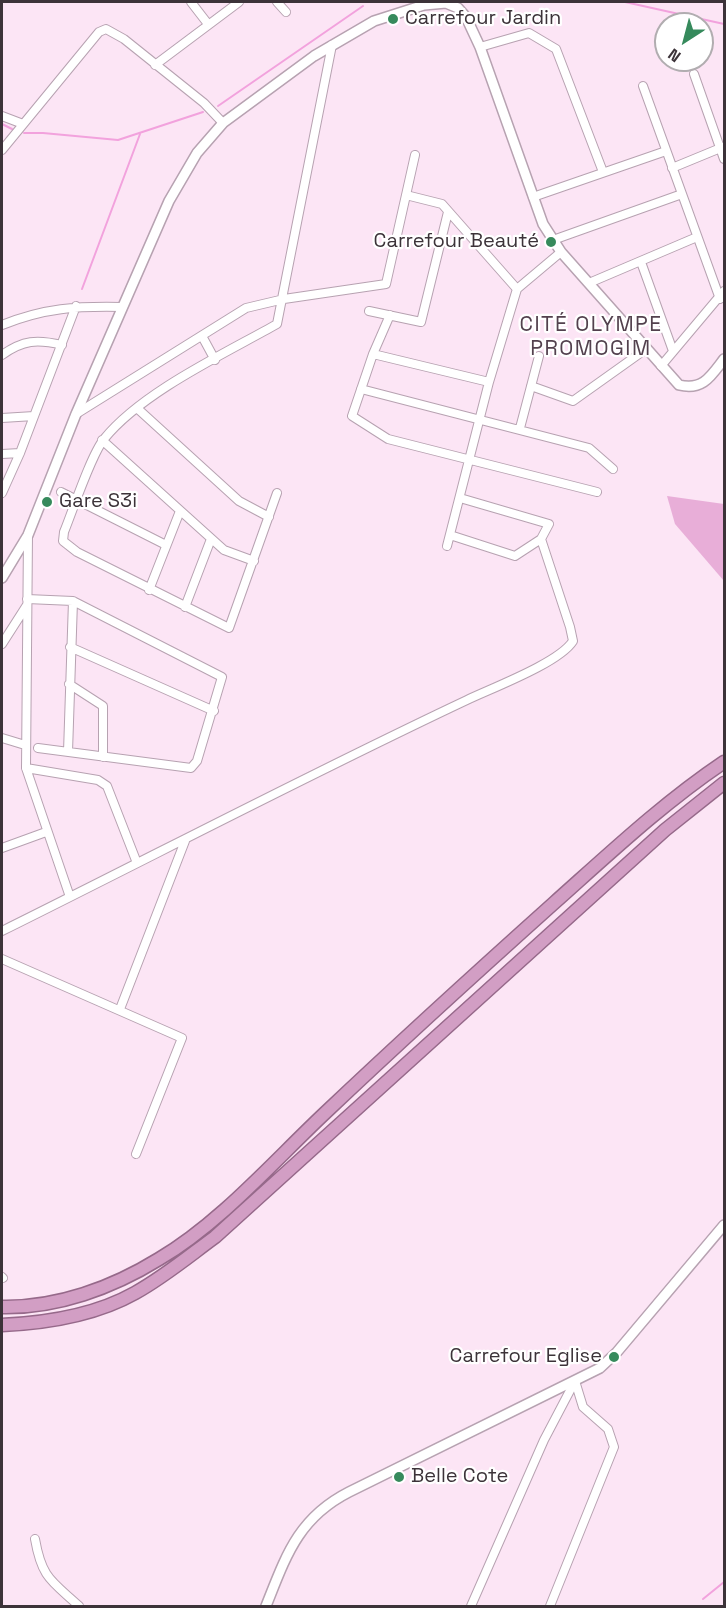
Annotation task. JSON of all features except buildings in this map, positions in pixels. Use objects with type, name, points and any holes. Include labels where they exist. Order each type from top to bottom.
[{"type":"highway","points":[[2,1307],[47,1304],[84,1294],[129,1276],[160,1259],[205,1226],[424,1019],[616,847],[689,785],[724,762]]},
{"type":"highway","points":[[2,1325],[51,1320],[90,1311],[134,1294],[215,1237],[657,838],[724,783]]},
{"type":"street","points":[[191,2],[208,24]]},
{"type":"street","points":[[155,66],[239,2]]},
{"type":"street","points":[[277,2],[286,12]]},
{"type":"street","points":[[2,578],[28,535],[122,307],[169,201],[197,153],[223,123],[332,45],[374,21],[424,5],[446,3],[458,8],[466,17],[480,47],[543,224],[561,252],[680,385],[695,387],[707,381],[724,359]]},
{"type":"street","points":[[2,150],[99,33],[106,29],[114,31],[204,104],[223,123]]},
{"type":"street","points":[[480,47],[529,33],[556,49],[603,172]]},
{"type":"street","points":[[277,493],[229,628],[76,552],[63,541],[64,532],[102,440],[162,390],[277,324],[284,299],[332,45]]},
{"type":"street","points":[[694,74],[722,147],[724,159]]},
{"type":"street","points":[[644,86],[697,237],[722,295],[661,366]]},
{"type":"street","points":[[2,116],[23,124]]},
{"type":"street","points":[[672,168],[722,147]]},
{"type":"street","points":[[534,197],[666,151]]},
{"type":"street","points":[[76,414],[246,308],[284,299],[386,284],[415,155]]},
{"type":"street","points":[[553,240],[682,194]]},
{"type":"street","points":[[406,195],[442,204],[517,289]]},
{"type":"street","points":[[369,311],[421,322],[448,212]]},
{"type":"street","points":[[589,284],[697,237]]},
{"type":"street","points":[[447,546],[489,381],[517,289],[561,252]]},
{"type":"street","points":[[641,262],[673,351]]},
{"type":"street","points":[[2,325],[32,312],[76,306],[122,307]]},
{"type":"street","points":[[2,491],[20,453],[76,306]]},
{"type":"street","points":[[390,315],[373,354],[352,416],[388,439],[597,492]]},
{"type":"street","points":[[202,336],[215,360]]},
{"type":"street","points":[[2,355],[17,345],[32,340],[62,345]]},
{"type":"street","points":[[531,386],[573,400],[646,349]]},
{"type":"street","points":[[373,354],[489,381]]},
{"type":"street","points":[[520,428],[539,356]]},
{"type":"street","points":[[361,389],[479,420],[520,428],[589,448],[613,469]]},
{"type":"street","points":[[138,409],[239,501],[269,517]]},
{"type":"street","points":[[2,418],[34,416]]},
{"type":"street","points":[[102,440],[224,550],[254,561]]},
{"type":"street","points":[[2,454],[20,453]]},
{"type":"street","points":[[61,492],[166,545]]},
{"type":"street","points":[[450,535],[514,556],[541,539],[549,524],[460,498]]},
{"type":"street","points":[[149,590],[180,511]]},
{"type":"street","points":[[28,535],[26,768],[70,897]]},
{"type":"street","points":[[185,607],[211,539]]},
{"type":"street","points":[[2,931],[185,841],[361,750],[524,674],[568,650],[573,641],[541,539]]},
{"type":"street","points":[[27,602],[73,601],[218,673],[222,678],[214,711],[197,761],[191,768],[38,748]]},
{"type":"street","points":[[68,752],[73,601]]},
{"type":"street","points":[[2,644],[27,602]]},
{"type":"street","points":[[70,647],[214,711]]},
{"type":"street","points":[[69,684],[103,706],[104,757]]},
{"type":"street","points":[[2,738],[25,745]]},
{"type":"street","points":[[26,768],[98,780],[107,786],[137,863]]},
{"type":"street","points":[[2,848],[46,832]]},
{"type":"street","points":[[120,1009],[185,841]]},
{"type":"street","points":[[2,959],[182,1038],[136,1154]]},
{"type":"street","points":[[266,1606],[298,1533],[313,1515],[331,1501],[600,1368],[617,1352],[724,1225]]},
{"type":"street","points":[[471,1606],[544,1440],[575,1382]]},
{"type":"street","points":[[550,1606],[614,1447],[608,1429],[583,1407],[575,1382]]},
{"type":"street","points":[[35,1539],[44,1571],[64,1596],[79,1606]]},
{"type":"shaded area","points":[[667,496],[724,504],[724,581],[675,524]]},
{"type":"waterway","points":[[625,2],[724,24]]},
{"type":"waterway","points":[[218,106],[363,6]]},
{"type":"waterway","points":[[24,133],[118,140],[203,112]]},
{"type":"waterway","points":[[2,124],[12,129]]},
{"type":"waterway","points":[[82,289],[140,134]]},
{"type":"waterway","points":[[703,1599],[724,1582]]},
{"type":"place","name":"Carrefour Jardin","points":[[393,19]]},
{"type":"place","name":"Carrefour Beauté","points":[[551,242]]},
{"type":"place","name":"Gare S3i","points":[[47,502]]},
{"type":"place","name":"Carrefour Eglise","points":[[614,1357]]},
{"type":"place","name":"Belle Cote","points":[[399,1477]]},
{"type":"district","name":"CITÉ OLYMPE PROMOGIM","points":[[591,337]]}]
